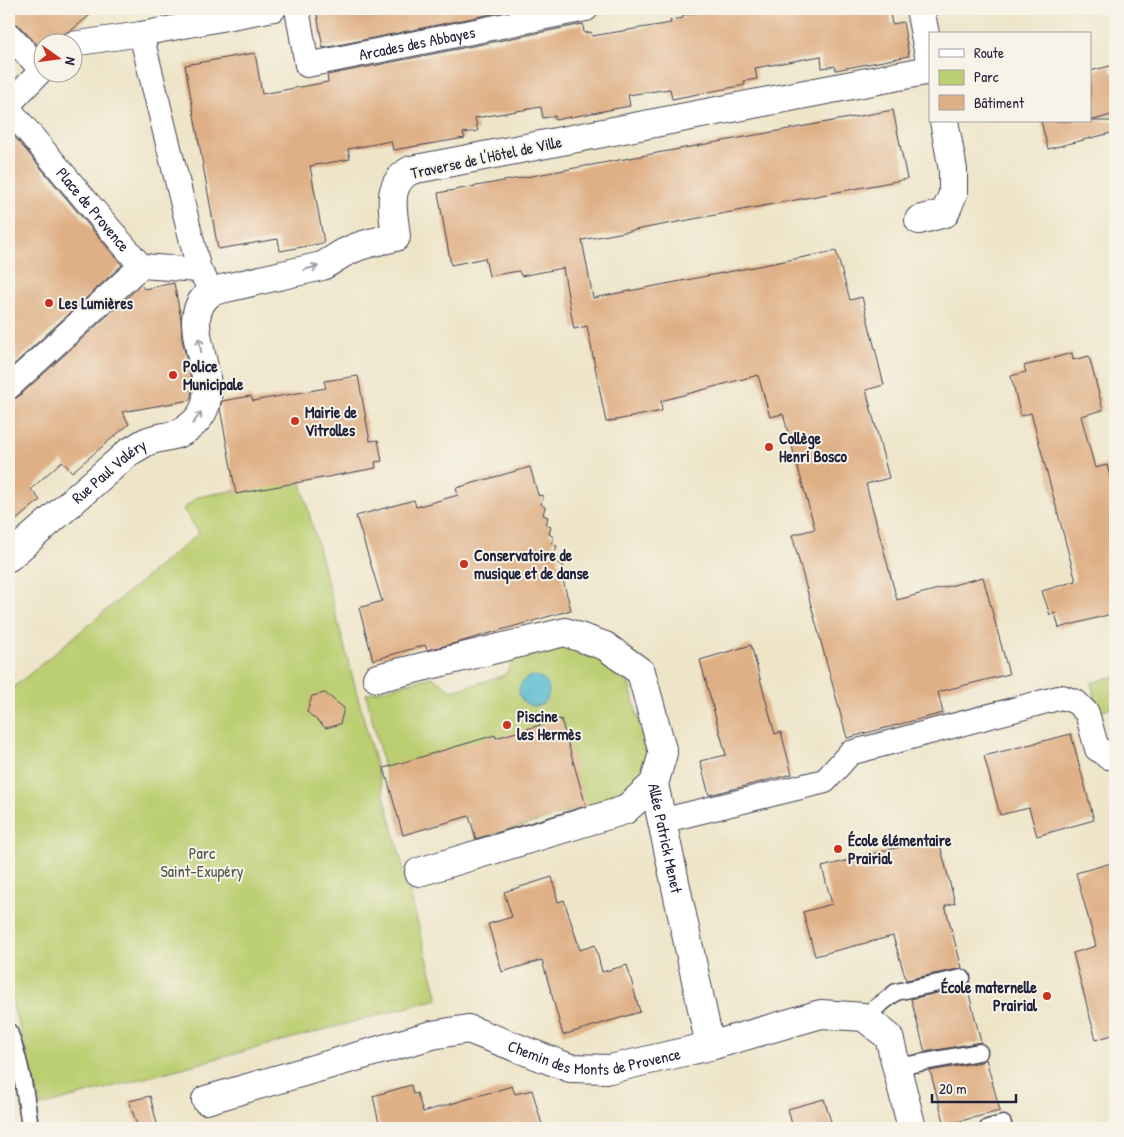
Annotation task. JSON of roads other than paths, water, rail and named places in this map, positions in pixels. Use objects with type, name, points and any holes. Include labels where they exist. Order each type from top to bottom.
[{"type":"street","points":[[82,43],[141,34],[274,9]]},
{"type":"street","name":"Arcades des Abbayes","points":[[298,9],[307,65],[586,9]]},
{"type":"street","points":[[920,9],[929,55]]},
{"type":"street","points":[[141,34],[206,281]]},
{"type":"street","points":[[9,35],[32,59]]},
{"type":"street","name":"Traverse de l'Hôtel de Ville","points":[[206,281],[322,266],[335,260],[347,250],[396,237],[392,196],[396,184],[402,175],[411,170],[929,70]]},
{"type":"street","points":[[9,104],[32,80]]},
{"type":"street","name":"Place de Provence","points":[[9,109],[141,266],[206,281]]},
{"type":"street","points":[[919,220],[945,213],[953,194],[953,170],[944,122]]},
{"type":"street","points":[[9,387],[141,266]]},
{"type":"street","name":"Rue Paul Valéry","points":[[9,557],[129,452],[147,442],[176,435],[197,420],[204,408],[208,393],[195,319],[198,306],[205,296],[206,281]]},
{"type":"street","name":"Allée Patrick Menet","points":[[377,678],[565,632],[605,646],[641,672],[663,754],[654,784],[710,1046]]},
{"type":"street","points":[[661,821],[825,781],[850,753],[1062,697],[1076,702],[1087,713],[1097,749],[1112,754]]},
{"type":"street","points":[[419,872],[625,810],[654,784]]},
{"type":"street","name":"Chemin des Monts de Provence","points":[[206,1100],[432,1035],[468,1029],[570,1068],[610,1069],[710,1046],[821,1014],[864,1016]]},
{"type":"street","points":[[864,1016],[889,1037],[912,1128]]},
{"type":"lane","points":[[864,1016],[896,992],[962,978]]},
{"type":"lane","points":[[9,1032],[16,1049],[30,1128]]},
{"type":"lane","points":[[897,1067],[979,1052]]},
{"type":"water","points":[[534,676],[545,680],[549,691],[545,702],[534,706],[523,702],[519,691],[523,680]]},
{"type":"place","name":"Les Lumières","points":[[49,303]]},
{"type":"place","name":"Police Municipale","points":[[173,375]]},
{"type":"place","name":"Mairie de Vitrolles","points":[[295,421]]},
{"type":"place","name":"Collège Henri Bosco","points":[[769,447]]},
{"type":"place","name":"Conservatoire de musique et de danse","points":[[464,564]]},
{"type":"place","name":"Piscine les Hermès","points":[[507,725]]},
{"type":"place","name":"École élémentaire Prairial","points":[[838,849]]},
{"type":"place","name":"École maternelle Prairial","points":[[1047,996]]},
{"type":"park label","name":"Parc Saint-Exupéry","points":[[202,862]]}]
